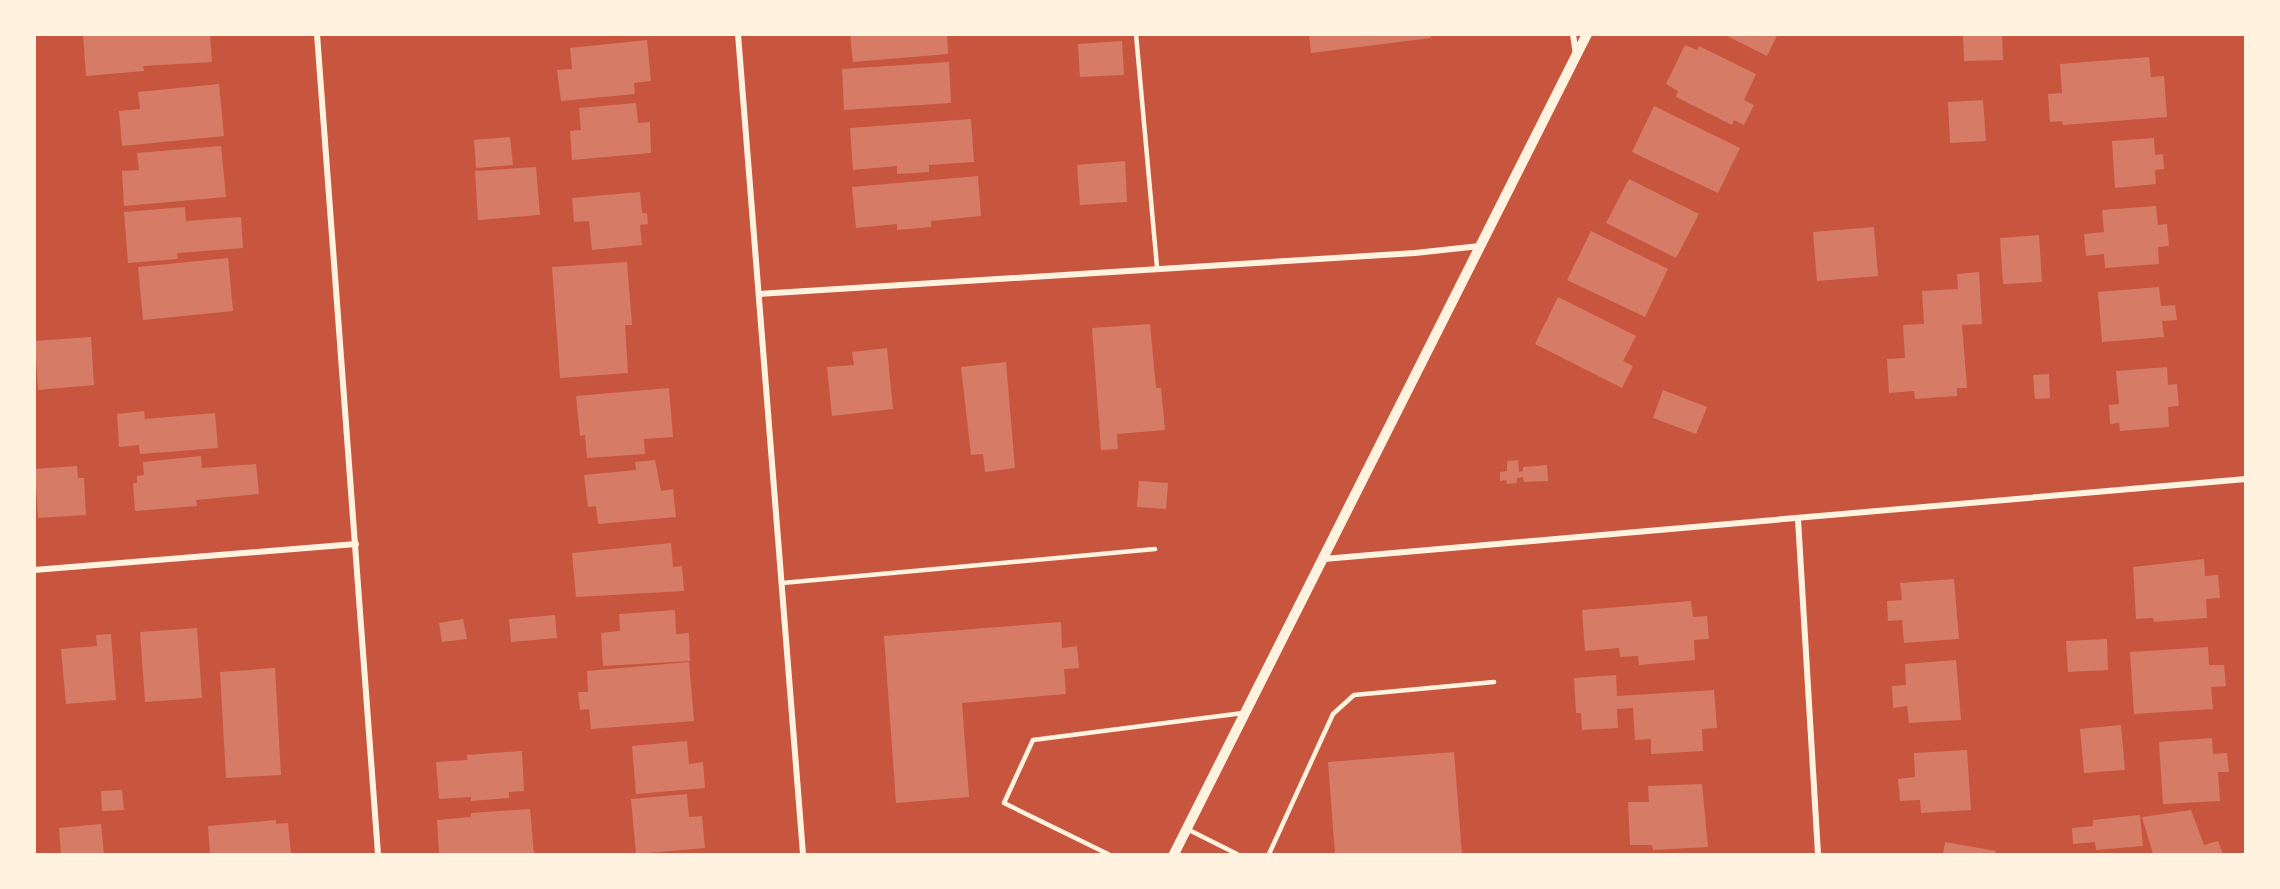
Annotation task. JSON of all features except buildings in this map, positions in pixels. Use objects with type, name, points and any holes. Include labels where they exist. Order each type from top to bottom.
[{"type":"street","points":[[317,34],[378,855]]},
{"type":"street","points":[[738,34],[804,855]]},
{"type":"street","points":[[1573,34],[1576,56]]},
{"type":"street","points":[[1174,855],[1587,34]]},
{"type":"street","points":[[759,294],[1157,267],[1415,253],[1480,246]]},
{"type":"street","points":[[1324,559],[2246,479]]},
{"type":"street","points":[[1798,519],[1818,855]]},
{"type":"street","points":[[34,570],[356,544]]},
{"type":"lane","points":[[1136,34],[1157,267]]},
{"type":"lane","points":[[782,583],[1155,549]]},
{"type":"lane","points":[[1269,855],[1333,714],[1354,695],[1494,682]]},
{"type":"lane","points":[[1108,855],[1005,803],[1033,740],[1246,713]]},
{"type":"lane","points":[[1187,829],[1237,855]]}]
